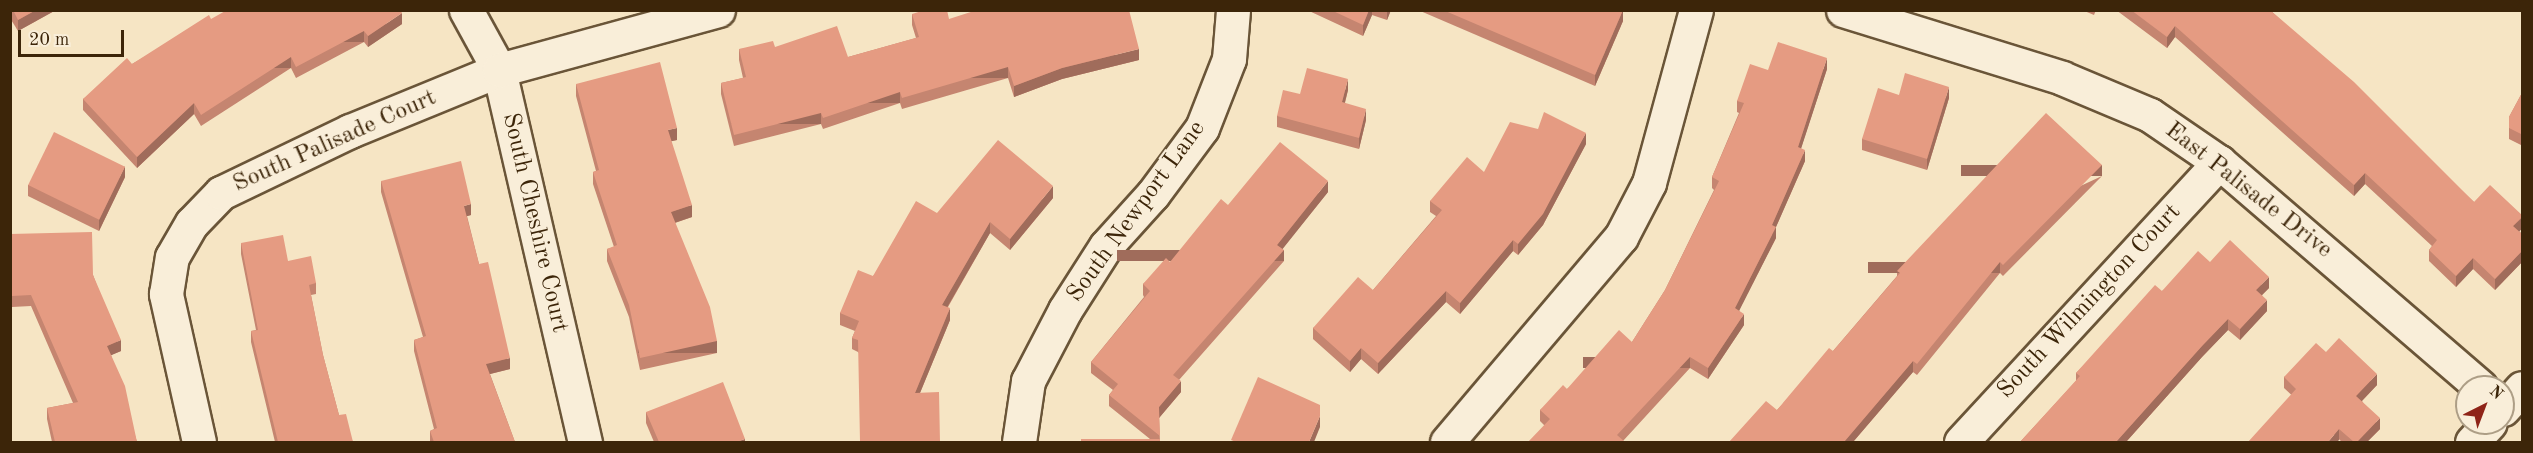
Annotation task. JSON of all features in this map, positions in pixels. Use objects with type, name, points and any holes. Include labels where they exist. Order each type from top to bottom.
[{"type":"street","name":"South Cheshire Court","points":[[466,10],[499,70],[585,442]]},
{"type":"street","points":[[499,70],[718,10]]},
{"type":"street","name":"South Newport Lane","points":[[1019,442],[1028,381],[1065,310],[1106,246],[1153,194],[1202,128],[1229,59],[1233,10]]},
{"type":"street","points":[[1447,442],[1621,237],[1649,183],[1696,10]]},
{"type":"street","name":"East Palisade Drive","points":[[1843,10],[2062,78],[2150,115],[2219,162],[2468,375]]},
{"type":"street","name":"South Palisade Court","points":[[199,442],[166,294],[172,257],[192,223],[221,193],[351,131],[499,70]]},
{"type":"street","name":"South Wilmington Court","points":[[1961,442],[2219,162]]},
{"type":"building","points":[[13,10],[36,10],[18,20]]},
{"type":"building","points":[[227,10],[400,10],[402,13],[368,36],[364,31],[296,67],[291,57],[201,115],[194,103],[137,157],[83,99],[127,58],[132,64],[209,15],[211,19]]},
{"type":"building","points":[[925,10],[947,10],[949,19],[977,10],[1129,10],[1139,49],[1062,68],[1014,86],[1008,67],[902,98],[900,92],[823,118],[821,113],[734,135],[721,83],[746,77],[739,49],[773,41],[775,47],[837,26],[848,57],[919,37],[912,14]]},
{"type":"building","points":[[1331,10],[1369,10],[1363,25]]},
{"type":"building","points":[[1443,10],[1623,10],[1595,75]]},
{"type":"building","points":[[2131,10],[2270,10],[2354,82],[2474,202],[2490,185],[2523,216],[2513,226],[2523,235],[2523,250],[2495,279],[2473,258],[2456,276],[2429,250],[2437,240],[2365,173],[2354,185],[2175,26],[2167,37]]},
{"type":"building","points":[[1778,42],[1827,58],[1798,147],[1805,150],[1772,225],[1776,227],[1735,308],[1744,314],[1708,368],[1690,357],[1617,435],[1625,442],[1528,442],[1550,419],[1540,410],[1563,385],[1567,389],[1619,330],[1632,342],[1665,290],[1719,181],[1712,177],[1744,103],[1737,101],[1750,64],[1768,70]]},
{"type":"building","points":[[660,62],[677,128],[668,130],[692,205],[671,212],[710,307],[717,341],[640,358],[629,305],[607,249],[617,245],[593,172],[599,170],[576,84]]},
{"type":"building","points":[[1307,68],[1348,79],[1342,102],[1366,109],[1359,138],[1277,116],[1283,90],[1300,94]]},
{"type":"building","points":[[1905,73],[1949,87],[1927,159],[1862,139],[1878,88],[1899,95]]},
{"type":"building","points":[[2523,91],[2523,135],[2509,128],[2509,117]]},
{"type":"building","points":[[1544,112],[1586,133],[1543,214],[1518,244],[1513,240],[1460,303],[1446,291],[1378,363],[1361,348],[1350,361],[1313,328],[1358,277],[1373,290],[1442,210],[1430,201],[1467,157],[1484,172],[1510,122],[1538,129]]},
{"type":"building","points":[[2046,113],[2102,165],[2003,265],[2000,262],[1917,364],[1913,361],[1844,442],[1729,442],[1766,401],[1777,410],[1829,348],[1833,351],[1900,273],[1897,271]]},
{"type":"building","points":[[54,132],[125,167],[99,220],[28,185]]},
{"type":"building","points":[[998,140],[1053,186],[1010,239],[990,222],[942,305],[950,308],[915,393],[939,392],[940,442],[860,442],[858,340],[852,338],[859,321],[840,313],[858,270],[873,276],[916,201],[937,213]]},
{"type":"building","points":[[1280,142],[1328,181],[1277,245],[1284,250],[1173,375],[1181,381],[1159,407],[1160,436],[1109,395],[1118,384],[1091,362],[1150,291],[1143,284],[1166,258],[1170,262],[1221,199],[1228,205]]},
{"type":"building","points":[[461,161],[471,204],[464,206],[479,264],[488,262],[510,358],[486,364],[515,442],[434,442],[430,431],[437,428],[414,340],[426,336],[381,181]]},
{"type":"building","points":[[92,232],[93,275],[121,340],[107,346],[125,386],[137,442],[55,442],[47,408],[78,402],[31,295],[12,296],[10,234]]},
{"type":"building","points":[[283,235],[288,261],[311,256],[316,283],[309,285],[323,355],[339,415],[346,414],[353,442],[278,442],[251,331],[258,330],[241,243]]},
{"type":"building","points":[[2230,240],[2269,277],[2256,290],[2267,300],[2240,329],[2228,319],[2116,442],[2020,442],[2080,376],[2076,373],[2155,285],[2162,291],[2198,251],[2210,262]]},
{"type":"building","points":[[2339,338],[2377,374],[2356,396],[2380,418],[2357,442],[2339,429],[2328,442],[2248,442],[2296,389],[2284,377],[2316,343],[2326,352]]},
{"type":"building","points":[[1258,377],[1320,405],[1320,416],[1309,442],[1236,442],[1231,440]]},
{"type":"building","points":[[723,382],[745,439],[736,442],[659,442],[646,412]]},
{"type":"building","points":[[1081,439],[1160,439],[1160,442],[1081,442]]}]
